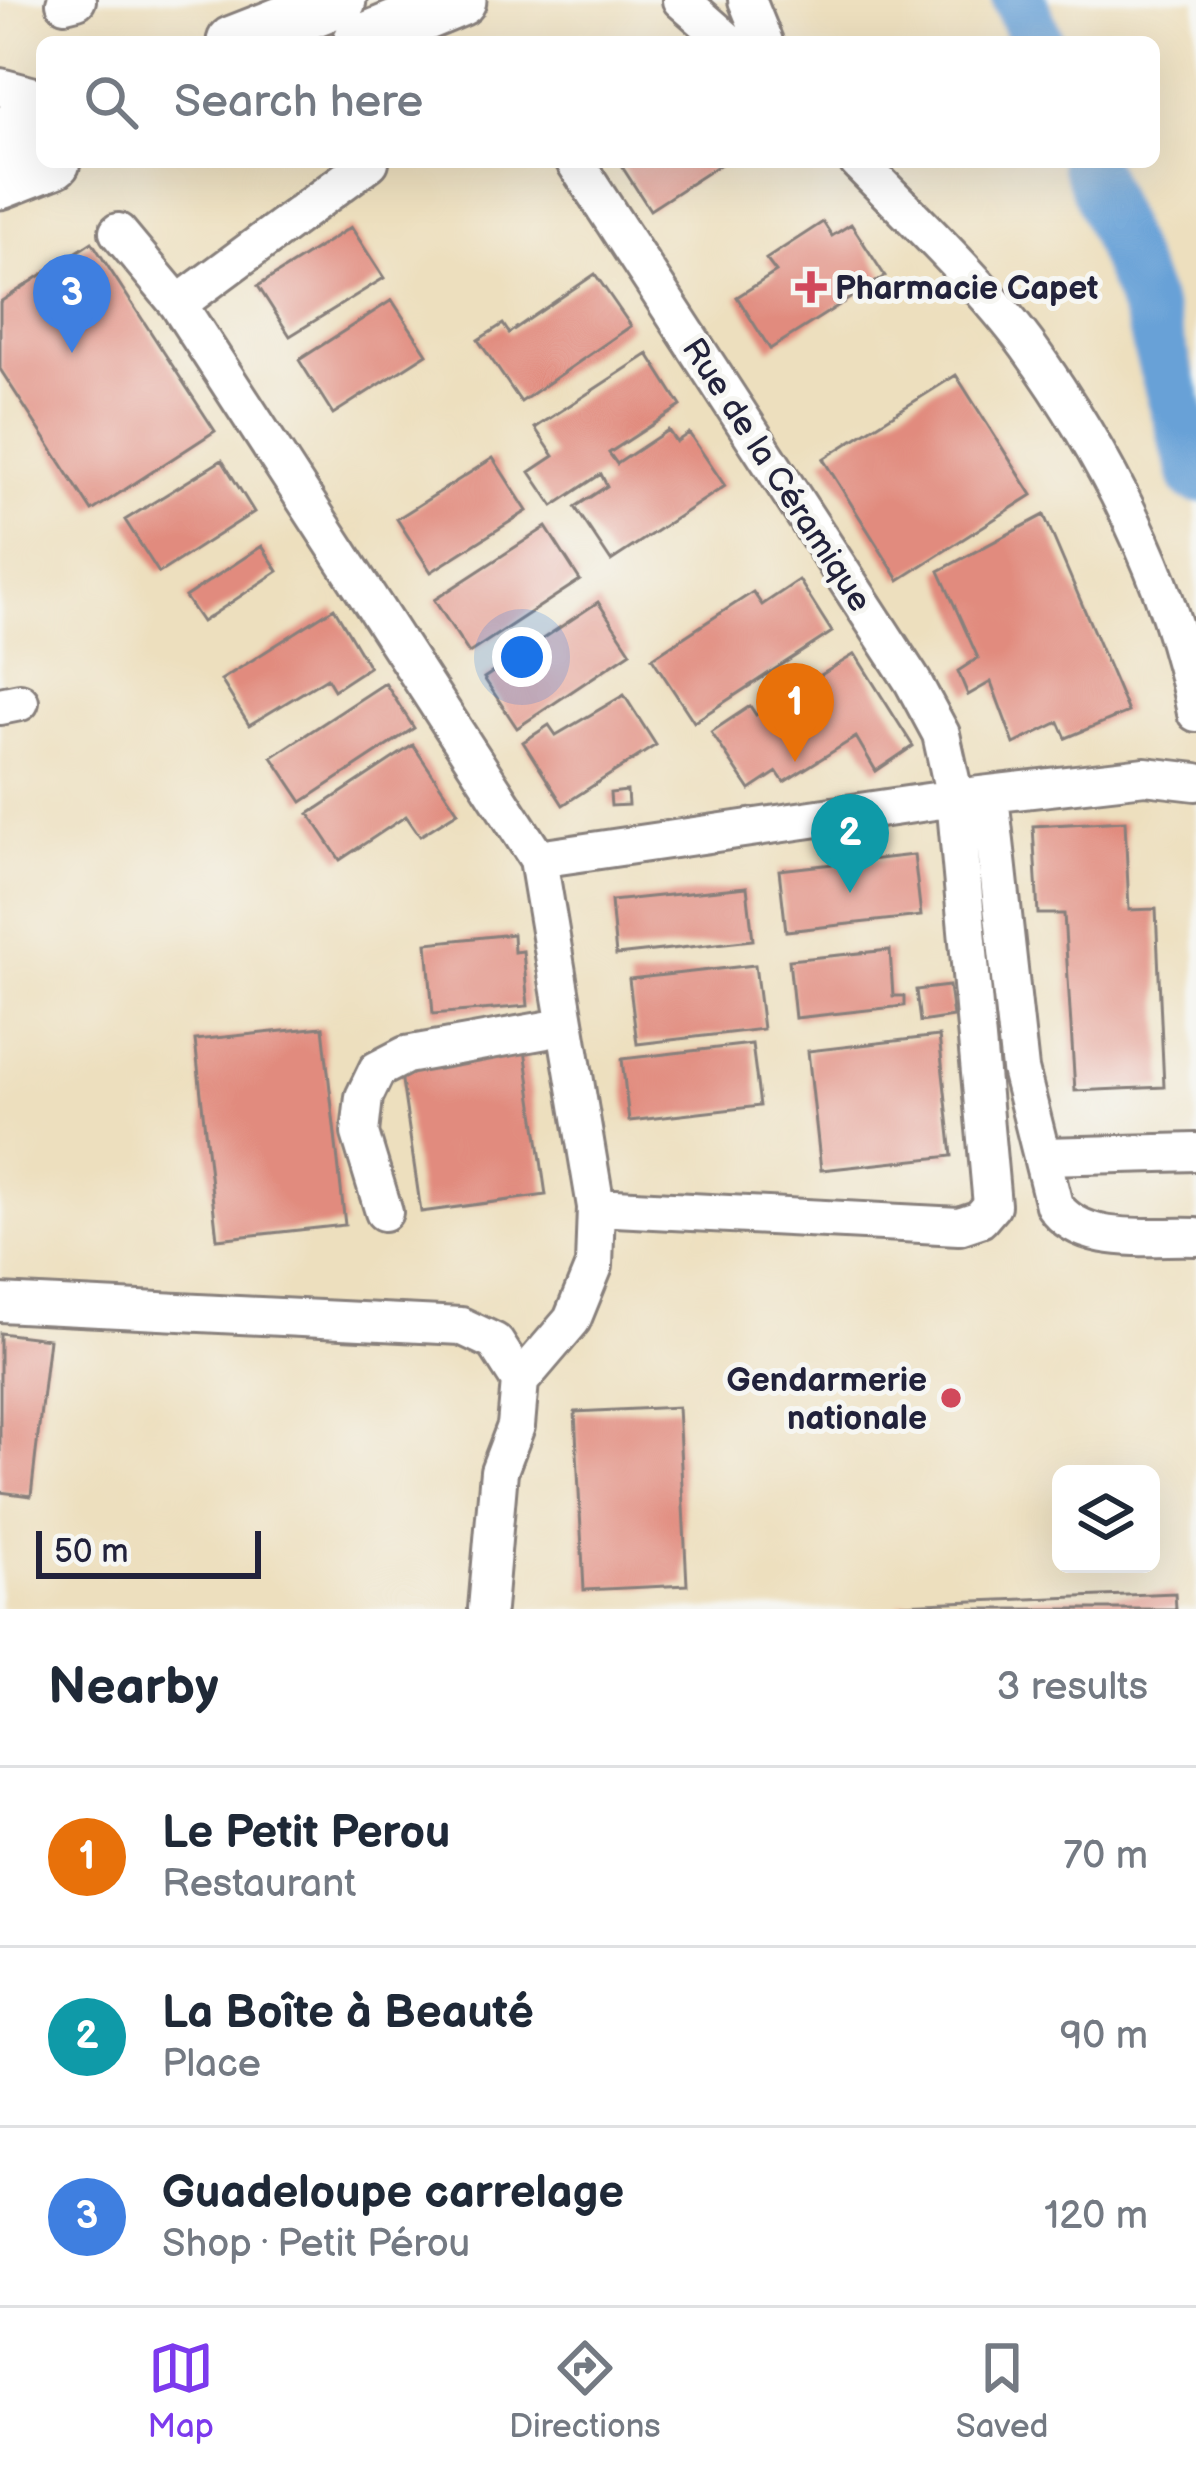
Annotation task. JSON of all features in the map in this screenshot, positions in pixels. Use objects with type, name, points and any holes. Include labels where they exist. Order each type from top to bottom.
[{"type":"highway","points":[[248,36],[340,0]]},
{"type":"highway","points":[[373,36],[460,0]]},
{"type":"highway","points":[[0,134],[36,119]]},
{"type":"highway","points":[[0,183],[39,168]]},
{"type":"street","points":[[681,0],[722,36]]},
{"type":"street","points":[[747,0],[762,36]]},
{"type":"street","points":[[0,87],[36,96]]},
{"type":"street","points":[[178,304],[362,168]]},
{"type":"street","name":"Rue de la Céramique","points":[[579,168],[913,682],[973,797]]},
{"type":"street","points":[[864,168],[1025,342],[1108,470],[1157,583],[1196,712]]},
{"type":"street","points":[[118,232],[178,304],[538,859],[596,1207],[594,1267],[572,1320],[520,1381],[516,1426],[499,1471],[488,1609]]},
{"type":"street","points":[[538,859],[1145,776],[1196,782]]},
{"type":"street","points":[[973,797],[1020,1069],[1054,1205],[1078,1227],[1102,1234],[1196,1237]]},
{"type":"street","points":[[596,1207],[959,1226],[980,1219],[992,1205],[973,797]]},
{"type":"street","points":[[384,1212],[360,1133],[364,1097],[377,1070],[406,1055],[563,1027]]},
{"type":"street","points":[[1045,1156],[1196,1152]]},
{"type":"street","points":[[0,1303],[460,1326],[495,1342],[520,1381]]},
{"type":"building","points":[[623,168],[715,168],[650,210]]},
{"type":"building","name":"Pharmacie Capet","points":[[823,222],[832,236],[851,224],[885,276],[770,349],[737,297],[776,272],[766,259]]},
{"type":"building","points":[[351,227],[384,278],[290,336],[258,286]]},
{"type":"building","points":[[92,242],[215,431],[92,511],[0,369],[0,302]]},
{"type":"building","points":[[595,274],[631,326],[521,402],[478,340],[503,324],[509,333]]},
{"type":"building","points":[[392,300],[427,354],[333,414],[299,360]]},
{"type":"building","points":[[648,354],[681,406],[609,453],[617,464],[668,430],[676,442],[689,433],[725,486],[611,561],[575,507],[607,486],[601,474],[553,506],[530,472],[554,456],[535,428]]},
{"type":"building","points":[[956,375],[1032,495],[899,580],[823,459]]},
{"type":"building","points":[[493,458],[527,511],[431,572],[397,519]]},
{"type":"building","points":[[222,460],[254,512],[159,573],[125,520]]},
{"type":"building","points":[[1044,515],[1128,712],[1066,738],[1059,722],[1014,744],[991,682],[968,695],[958,671],[978,658],[939,571]]},
{"type":"building","points":[[546,527],[580,580],[469,653],[434,600]]},
{"type":"building","points":[[262,546],[278,571],[202,622],[185,597]]},
{"type":"building","points":[[799,580],[832,632],[694,722],[652,658],[753,592],[762,605]]},
{"type":"building","points":[[598,602],[631,652],[517,728],[484,678]]},
{"type":"building","points":[[334,608],[369,667],[334,690],[327,678],[249,725],[221,680]]},
{"type":"building","points":[[855,654],[913,746],[876,771],[856,737],[784,782],[777,772],[750,790],[711,732],[750,706],[756,715]]},
{"type":"building","points":[[385,683],[414,728],[302,802],[272,757]]},
{"type":"building","points":[[624,695],[656,745],[563,805],[523,742],[549,725],[556,735]]},
{"type":"building","points":[[413,745],[458,812],[420,836],[406,816],[340,860],[309,814]]},
{"type":"building","points":[[627,791],[628,805],[611,806],[610,793]]},
{"type":"building","points":[[1125,821],[1129,910],[1156,909],[1164,1087],[1075,1091],[1064,914],[1038,914],[1033,826]]},
{"type":"building","points":[[914,855],[921,916],[786,931],[779,870]]},
{"type":"building","points":[[747,887],[753,940],[616,955],[611,901]]},
{"type":"building","points":[[513,934],[514,952],[523,951],[528,1006],[433,1014],[427,943]]},
{"type":"building","points":[[890,950],[893,996],[904,996],[904,1006],[795,1018],[789,960]]},
{"type":"building","points":[[755,965],[763,1029],[637,1044],[629,979]]},
{"type":"building","points":[[949,986],[953,1017],[920,1022],[916,990]]},
{"type":"building","points":[[323,1027],[345,1225],[217,1239],[195,1040]]},
{"type":"building","points":[[939,1036],[952,1156],[821,1170],[808,1051]]},
{"type":"building","points":[[752,1044],[760,1106],[629,1121],[622,1059]]},
{"type":"building","points":[[525,1050],[546,1195],[421,1212],[400,1067]]},
{"type":"building","points":[[0,1333],[49,1339],[31,1496],[0,1492]]},
{"type":"building","points":[[678,1407],[687,1585],[584,1590],[575,1412]]},
{"type":"building","points":[[1175,1593],[1176,1609],[900,1609],[900,1604]]},
{"type":"waterway","points":[[1019,0],[1034,36]]},
{"type":"waterway","points":[[1089,168],[1151,317],[1196,476]]},
{"type":"place","name":"Pharmacie Capet","points":[[811,287]]},
{"type":"place","name":"Guadeloupe carrelage","points":[[72,353]]},
{"type":"place","name":"Le Petit Perou","points":[[795,762]]},
{"type":"place","name":"La Boîte à Beauté","points":[[850,893]]},
{"type":"place","name":"Gendarmerie nationale","points":[[951,1398]]}]
